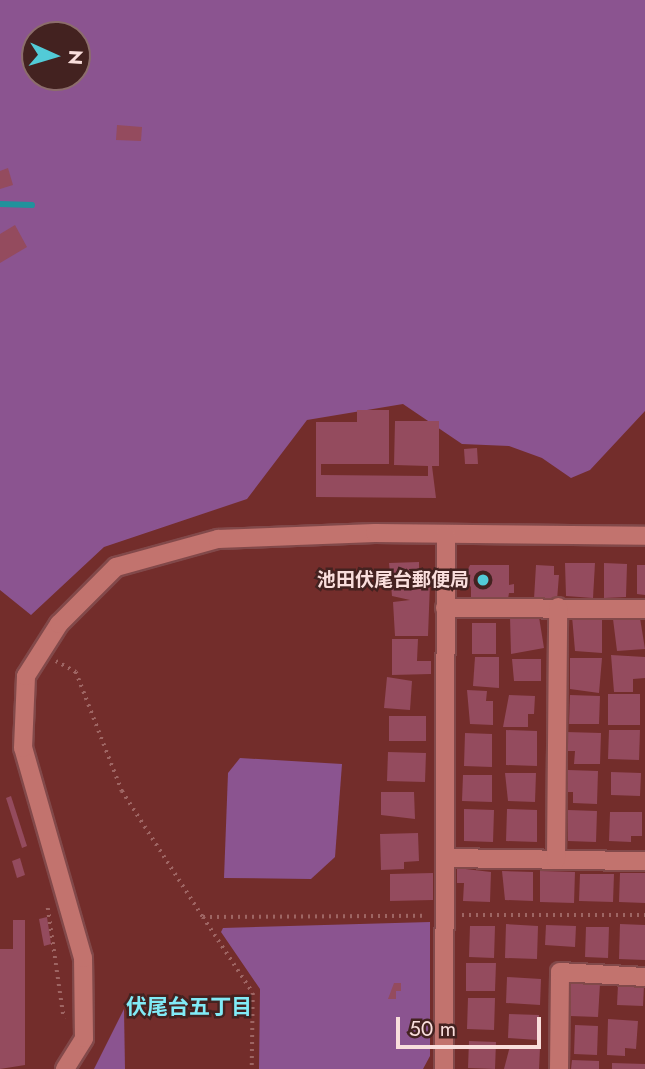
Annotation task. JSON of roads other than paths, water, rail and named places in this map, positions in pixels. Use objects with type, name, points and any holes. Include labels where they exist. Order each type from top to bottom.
[{"type":"street","points":[[65,1069],[84,1038],[83,958],[23,748],[26,676],[59,624],[116,567],[218,539],[446,535],[645,536]]},
{"type":"street","points":[[444,1069],[447,915],[446,535]]},
{"type":"street","points":[[556,860],[558,607]]},
{"type":"street","points":[[445,608],[645,609]]},
{"type":"street","points":[[446,858],[645,861]]},
{"type":"street","points":[[559,1069],[560,972],[645,977]]},
{"type":"waterway","points":[[0,204],[32,205]]},
{"type":"place","name":"池田伏尾台郵便局","points":[[483,580]]},
{"type":"district","name":"伏尾台五丁目","points":[[189,1007]]}]
